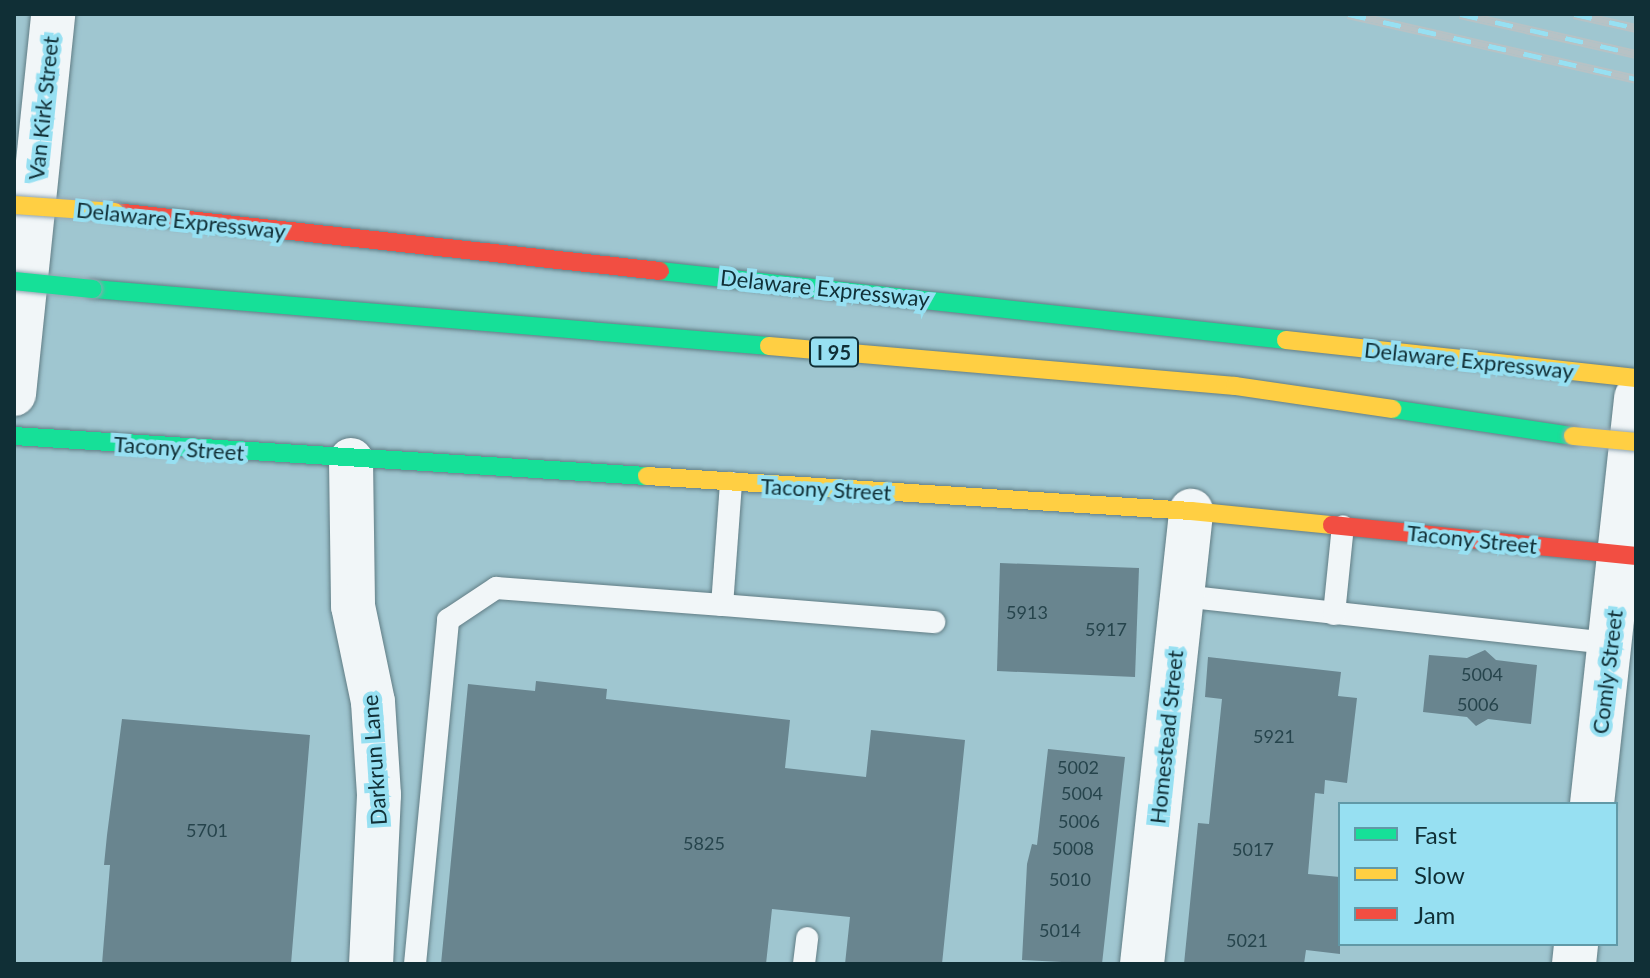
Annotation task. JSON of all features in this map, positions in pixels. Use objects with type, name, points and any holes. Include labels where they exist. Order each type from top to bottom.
[{"type":"main road","name":"Delaware Expressway","points":[[14,205],[115,212],[1636,378]]},
{"type":"main road","name":"I 95","points":[[14,281],[1235,386],[1573,436],[1636,442]]},
{"type":"main road","name":"Tacony Street","points":[[14,436],[351,460],[1191,511],[1628,555]]},
{"type":"street","name":"Van Kirk Street","points":[[14,394],[53,14]]},
{"type":"street","name":"Comly Street","points":[[1592,802],[1610,643],[1628,555],[1636,397]]},
{"type":"street","name":"Darkrun Lane","points":[[351,460],[353,606],[373,702],[379,795],[371,964]]},
{"type":"street","name":"Homestead Street","points":[[1142,964],[1191,511]]},
{"type":"lane","points":[[722,605],[731,483]]},
{"type":"lane","points":[[1334,614],[1343,526]]},
{"type":"lane","points":[[415,964],[448,620],[496,588],[934,622]]},
{"type":"lane","points":[[1182,596],[1610,643]]},
{"type":"lane","points":[[804,964],[807,938]]},
{"type":"building","points":[[1000,563],[1139,568],[1135,677],[997,671]]},
{"type":"building","points":[[1485,650],[1496,660],[1537,665],[1531,724],[1488,719],[1476,726],[1467,717],[1423,712],[1429,655],[1467,658]]},
{"type":"building","points":[[1208,657],[1341,672],[1338,696],[1357,698],[1347,783],[1325,780],[1324,794],[1315,793],[1308,874],[1338,877],[1340,954],[1306,950],[1304,964],[1184,964],[1198,823],[1209,824],[1222,699],[1205,697]]},
{"type":"building","points":[[536,681],[607,689],[606,699],[790,720],[785,768],[866,777],[871,730],[965,740],[942,964],[845,964],[850,917],[772,909],[766,964],[441,964],[468,684],[535,691]]},
{"type":"building","points":[[122,719],[310,735],[291,964],[102,964],[110,865],[104,865]]},
{"type":"building","points":[[1048,749],[1125,757],[1102,964],[1022,960],[1027,864],[1032,844],[1037,845]]},
{"type":"railway","points":[[1348,14],[1636,79]]},
{"type":"railway","points":[[1460,14],[1636,54]]},
{"type":"railway","points":[[1574,14],[1636,28]]},
{"type":"traffic: fast","points":[[660,271],[1286,340]]},
{"type":"traffic: fast","points":[[14,281],[93,289]]},
{"type":"traffic: fast","points":[[93,289],[769,346]]},
{"type":"traffic: fast","points":[[1392,409],[1573,436]]},
{"type":"traffic: fast","points":[[14,436],[647,476]]},
{"type":"traffic: slow","points":[[14,205],[115,212]]},
{"type":"traffic: slow","points":[[1286,340],[1636,378]]},
{"type":"traffic: slow","points":[[769,346],[1235,386],[1392,409]]},
{"type":"traffic: slow","points":[[1573,436],[1636,442]]},
{"type":"traffic: slow","points":[[647,476],[1191,511],[1332,525]]},
{"type":"traffic: jam","points":[[115,212],[660,271]]},
{"type":"traffic: jam","points":[[1332,525],[1636,556]]}]
